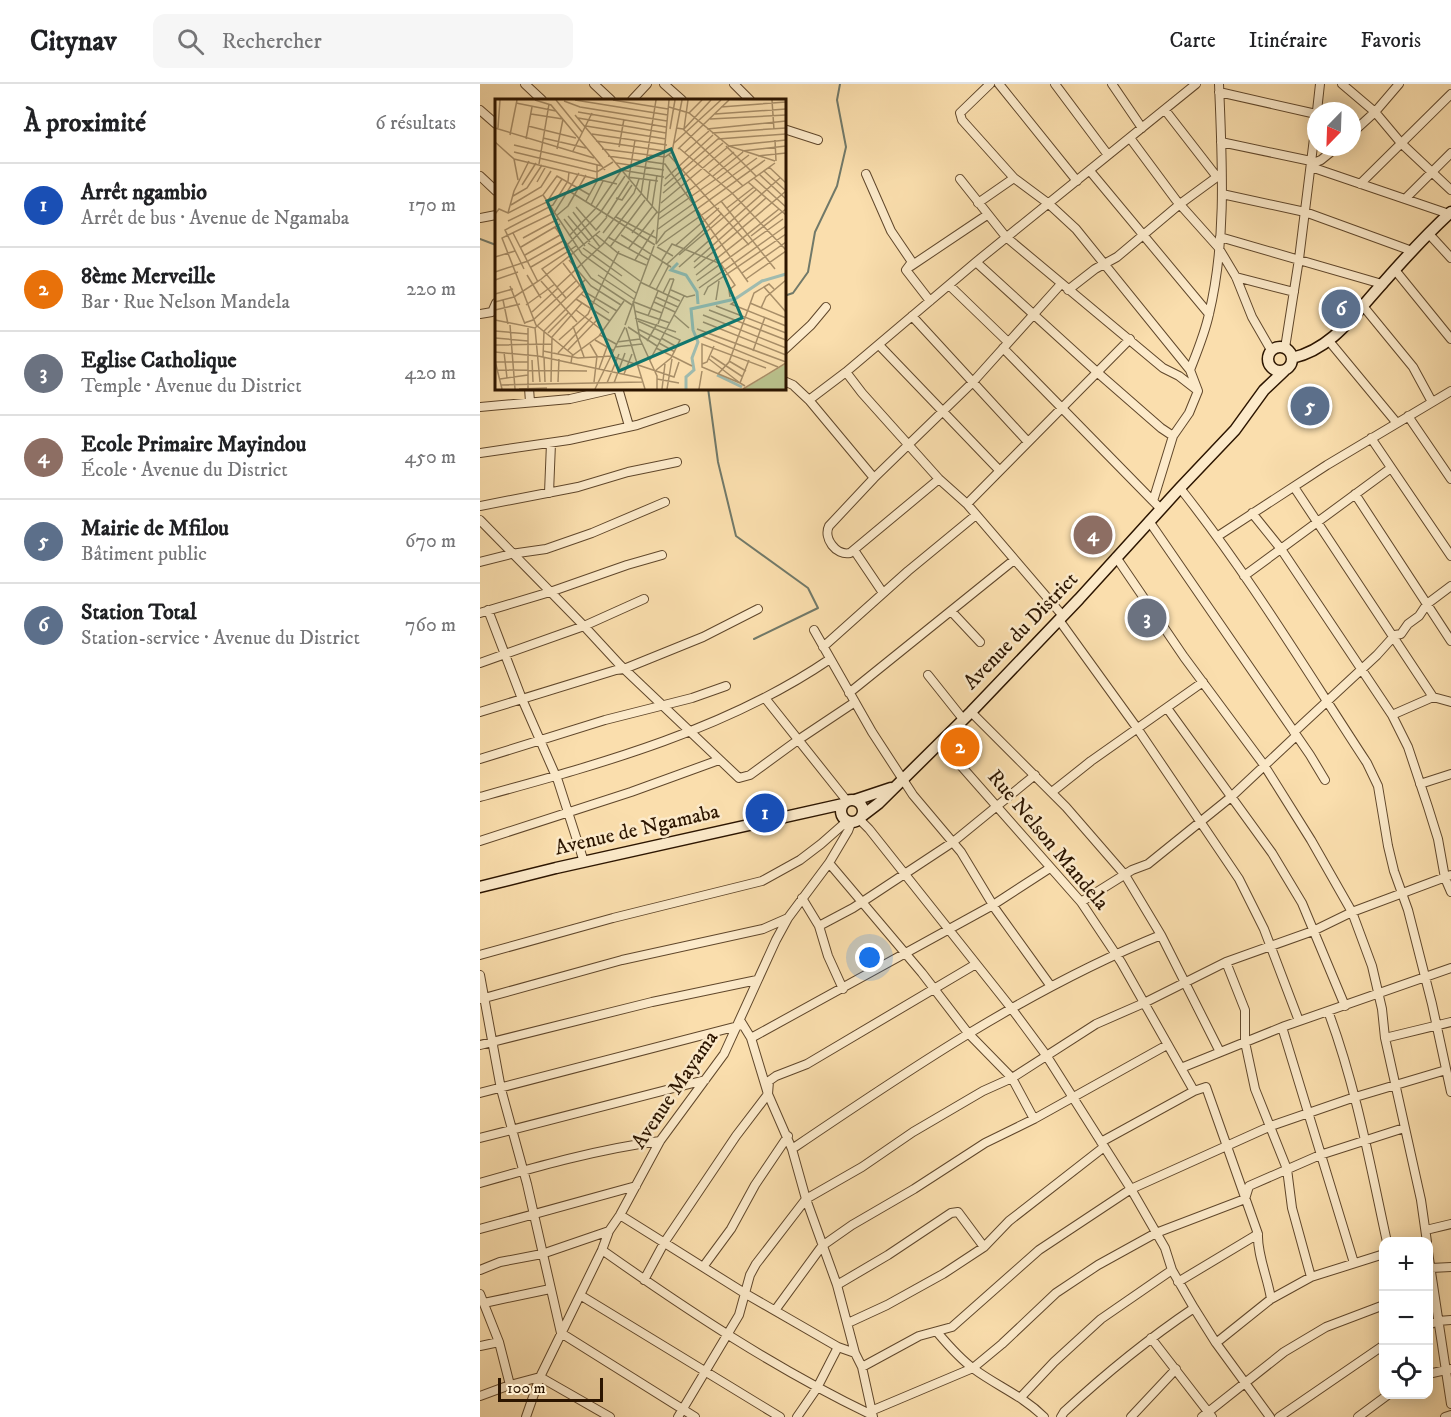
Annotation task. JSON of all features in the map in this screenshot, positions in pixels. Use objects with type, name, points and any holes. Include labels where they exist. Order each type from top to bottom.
[{"type":"street","points":[[525,84],[541,99]]},
{"type":"street","points":[[594,84],[610,99]]},
{"type":"street","points":[[633,99],[647,84]]},
{"type":"street","points":[[664,84],[681,99]]},
{"type":"street","points":[[734,84],[749,99]]},
{"type":"street","points":[[990,84],[960,113],[960,116],[1014,178],[1050,204],[1076,229],[1190,370],[1198,391],[1189,413],[1173,436],[1157,505]]},
{"type":"street","points":[[999,84],[1077,181]]},
{"type":"street","points":[[1055,84],[1108,155]]},
{"type":"street","points":[[1112,84],[1142,128]]},
{"type":"street","points":[[809,400],[1196,84]]},
{"type":"street","points":[[1318,102],[1320,84]]},
{"type":"street","points":[[1342,84],[1376,112],[1401,143],[1451,190]]},
{"type":"street","points":[[1361,125],[1376,112],[1399,84]]},
{"type":"street","points":[[1190,370],[1209,314],[1220,237],[1222,194],[1219,175],[1221,142],[1219,88],[1307,110]]},
{"type":"street","points":[[1360,184],[1451,94]]},
{"type":"street","points":[[480,110],[495,123]]},
{"type":"street","points":[[1165,110],[1219,175]]},
{"type":"street","points":[[786,130],[818,140]]},
{"type":"street","points":[[1130,138],[1180,204],[1218,248],[1236,277],[1269,355],[1273,370],[1284,371],[1290,366],[1292,358],[1290,352],[1281,347],[1269,355],[1264,390]]},
{"type":"street","points":[[1221,142],[1311,164],[1360,184],[1450,213],[1412,250],[1329,342],[1311,353],[1292,358]]},
{"type":"street","points":[[1406,198],[1451,153]]},
{"type":"street","points":[[1285,348],[1312,156]]},
{"type":"street","points":[[1311,164],[1326,156]]},
{"type":"street","points":[[1090,171],[1209,314]]},
{"type":"street","points":[[867,174],[891,231],[912,262],[906,270]]},
{"type":"street","points":[[1068,290],[1104,263],[1118,257],[1180,204],[1219,175]]},
{"type":"street","points":[[480,176],[495,189]]},
{"type":"street","points":[[978,203],[1014,178]]},
{"type":"street","points":[[960,179],[1006,237],[1163,368],[1179,376],[1198,391]]},
{"type":"street","points":[[1222,194],[1305,212],[1412,250]]},
{"type":"street","points":[[480,218],[495,215]]},
{"type":"street","points":[[906,270],[987,215]]},
{"type":"street","points":[[1429,234],[1451,258]]},
{"type":"street","points":[[1220,237],[1382,284]]},
{"type":"street","points":[[976,262],[1098,373],[1173,436]]},
{"type":"street","points":[[906,270],[930,301]]},
{"type":"street","points":[[1395,270],[1451,339]]},
{"type":"street","points":[[1236,277],[1294,292]]},
{"type":"street","points":[[939,479],[846,555],[826,537],[829,526],[874,478],[972,383],[1061,284]]},
{"type":"street","points":[[950,286],[1063,409],[1157,505]]},
{"type":"street","points":[[480,314],[492,312],[495,305]]},
{"type":"street","points":[[1363,306],[1413,367],[1432,402]]},
{"type":"street","points":[[786,348],[826,307]]},
{"type":"street","points":[[912,316],[1028,442]]},
{"type":"street","points":[[967,504],[1130,339]]},
{"type":"street","points":[[1329,342],[1396,422]]},
{"type":"street","points":[[879,345],[999,470]]},
{"type":"street","name":"Avenue du District","points":[[853,820],[879,803],[967,716],[1061,618],[1149,521],[1157,505],[1180,488],[1235,430],[1264,390],[1284,371]]},
{"type":"street","points":[[846,372],[939,479],[967,504],[1061,618],[1239,879],[1271,946],[1299,1021]]},
{"type":"street","points":[[786,382],[793,385],[809,400],[874,478]]},
{"type":"street","points":[[529,390],[530,402]]},
{"type":"street","points":[[480,407],[570,399],[609,390]]},
{"type":"street","points":[[619,390],[629,426]]},
{"type":"street","points":[[1218,536],[1396,422],[1450,394]]},
{"type":"street","points":[[480,453],[551,443],[629,426],[685,409]]},
{"type":"street","points":[[1408,416],[1451,479]]},
{"type":"street","points":[[1371,438],[1451,556]]},
{"type":"street","points":[[549,493],[551,443]]},
{"type":"street","points":[[480,506],[578,487],[628,472],[677,462]]},
{"type":"street","points":[[1244,576],[1391,468]]},
{"type":"street","points":[[1294,487],[1433,697]]},
{"type":"street","points":[[1180,488],[1218,536],[1367,763],[1378,786],[1388,846],[1438,1026],[1451,1092]]},
{"type":"street","points":[[1355,494],[1451,641]]},
{"type":"street","points":[[480,562],[511,554],[546,549],[665,502]]},
{"type":"street","points":[[1252,513],[1281,549],[1392,715],[1408,747],[1438,839],[1451,892]]},
{"type":"street","points":[[823,647],[883,593],[976,516]]},
{"type":"street","points":[[480,520],[624,669],[735,776],[745,778],[855,702]]},
{"type":"street","points":[[1149,521],[1325,780]]},
{"type":"street","points":[[854,550],[883,593]]},
{"type":"street","points":[[584,862],[541,741],[505,655],[484,612],[662,555]]},
{"type":"street","points":[[1116,557],[1264,765],[1311,840],[1352,912],[1372,966],[1379,994],[1385,1038],[1427,1237]]},
{"type":"street","points":[[849,693],[1014,560]]},
{"type":"street","points":[[1081,902],[1148,864],[1231,797],[1408,624],[1419,616],[1427,604],[1451,586]]},
{"type":"street","points":[[480,663],[584,626],[644,598]]},
{"type":"street","points":[[480,712],[624,669],[703,637],[758,609]]},
{"type":"street","points":[[951,611],[980,642]]},
{"type":"street","points":[[814,630],[899,783],[913,795],[961,852],[993,905],[1050,985]]},
{"type":"street","points":[[480,797],[555,776],[689,732],[765,698],[830,659]]},
{"type":"street","points":[[928,675],[967,716],[1052,792],[1125,875],[1161,934],[1220,1052]]},
{"type":"street","points":[[1052,792],[1203,682]]},
{"type":"street","points":[[480,759],[605,720],[663,707],[726,686]]},
{"type":"street","points":[[1392,715],[1433,697],[1451,702]]},
{"type":"street","points":[[480,955],[613,918],[762,881],[800,860],[853,820],[863,808],[848,802],[765,698]]},
{"type":"street","points":[[1167,708],[1272,853],[1302,903],[1344,1006]]},
{"type":"street","name":"Rue Nelson Mandela","points":[[940,742],[1081,902],[1115,953],[1194,1090]]},
{"type":"street","points":[[480,841],[631,792],[718,760]]},
{"type":"street","points":[[1420,784],[1451,774]]},
{"type":"street","points":[[819,926],[953,842],[1035,775]]},
{"type":"street","name":"Avenue du District","points":[[848,802],[899,783]]},
{"type":"street","points":[[848,802],[840,813],[869,828],[1046,1055],[1165,1248],[1172,1270],[1194,1308],[1216,1343],[1270,1417]]},
{"type":"street","name":"Avenue de Ngamaba","points":[[480,887],[848,802]]},
{"type":"street","name":"Avenue de Ngamaba","points":[[802,812],[829,813],[853,820]]},
{"type":"street","name":"Avenue Mayama","points":[[526,1417],[540,1377],[609,1231],[660,1141],[724,1054],[757,980],[789,918],[829,863],[853,820]]},
{"type":"street","points":[[829,863],[934,988],[968,1033],[1012,1078],[1034,1119]]},
{"type":"street","points":[[751,1038],[993,905],[1050,868]]},
{"type":"street","points":[[680,1413],[739,1315],[750,1275],[756,1264],[806,1199],[862,1167],[913,1132],[983,1091],[1012,1078],[1096,1024],[1226,962],[1313,931],[1352,912],[1448,877]]},
{"type":"street","points":[[802,898],[819,926],[828,956],[843,989]]},
{"type":"street","points":[[482,999],[622,960],[764,928],[789,918]]},
{"type":"street","points":[[792,1149],[968,1033],[1050,985],[1115,953],[1161,934]]},
{"type":"street","points":[[1226,962],[1245,1010],[1245,1042],[1255,1089],[1287,1169],[1292,1208],[1311,1277]]},
{"type":"street","points":[[644,1280],[664,1243],[736,1136],[768,1094],[769,1081],[807,1064],[976,964]]},
{"type":"street","points":[[1181,1068],[1282,1027],[1451,968]]},
{"type":"street","points":[[480,975],[482,999],[493,1042],[501,1089],[534,1214],[561,1333],[680,1413],[695,1417]]},
{"type":"street","points":[[480,1045],[652,1002],[757,980]]},
{"type":"street","points":[[1328,1011],[1356,1097],[1386,1237]]},
{"type":"street","points":[[1385,1038],[1451,1022]]},
{"type":"street","points":[[480,1093],[739,1023],[751,1038],[768,1094],[788,1136],[806,1199],[837,1285],[855,1353],[862,1367],[872,1414]]},
{"type":"street","points":[[1282,1027],[1354,1263]]},
{"type":"street","points":[[776,1309],[822,1246],[852,1224],[914,1189],[985,1143],[1034,1119],[1167,1045]]},
{"type":"street","points":[[862,1367],[920,1336],[952,1327],[1039,1250],[1131,1190],[1271,1126],[1447,1066]]},
{"type":"street","points":[[480,1138],[705,1080]]},
{"type":"street","points":[[848,1323],[887,1305],[943,1274],[984,1246],[1009,1221],[1102,1145],[1194,1090],[1206,1087],[1258,1234],[1258,1244],[1269,1282],[1271,1299]]},
{"type":"street","points":[[1245,1199],[1249,1186],[1287,1169],[1320,1155],[1404,1128]]},
{"type":"street","points":[[703,1267],[731,1229],[788,1136]]},
{"type":"street","points":[[480,1184],[523,1170],[637,1144],[660,1141]]},
{"type":"street","points":[[480,1229],[636,1186]]},
{"type":"street","points":[[872,1414],[972,1368],[1002,1344],[1056,1293],[1098,1265],[1156,1233],[1245,1199]]},
{"type":"street","points":[[837,1285],[897,1250],[951,1213],[958,1212],[984,1246]]},
{"type":"street","points":[[620,1215],[746,1294],[776,1309],[838,1347],[855,1353]]},
{"type":"street","points":[[1426,1230],[1451,1224]]},
{"type":"street","points":[[480,1270],[500,1262],[542,1254],[609,1231]]},
{"type":"street","points":[[1178,1282],[1258,1234]]},
{"type":"street","points":[[602,1250],[726,1335],[817,1388],[872,1414]]},
{"type":"street","points":[[1216,1343],[1271,1299],[1311,1277],[1379,1255]]},
{"type":"street","points":[[1433,1268],[1451,1267]]},
{"type":"street","points":[[1021,1397],[1054,1362],[1101,1319],[1172,1270]]},
{"type":"street","points":[[484,1303],[550,1289]]},
{"type":"street","points":[[480,1294],[499,1342],[510,1384]]},
{"type":"street","points":[[580,1295],[780,1417]]},
{"type":"street","points":[[1433,1299],[1448,1370],[1451,1404]]},
{"type":"street","points":[[1151,1338],[1208,1415],[1284,1352],[1326,1327],[1379,1307]]},
{"type":"street","points":[[1061,1417],[1094,1384],[1151,1338],[1194,1308]]},
{"type":"street","points":[[1433,1322],[1451,1320]]},
{"type":"street","points":[[937,1332],[972,1368],[1021,1397],[1044,1417]]},
{"type":"street","points":[[480,1346],[499,1342]]},
{"type":"street","points":[[797,1417],[817,1388],[838,1347]]},
{"type":"street","points":[[1279,1417],[1379,1349]]},
{"type":"street","points":[[1131,1417],[1176,1369]]},
{"type":"street","points":[[1433,1373],[1448,1370]]},
{"type":"street","points":[[480,1396],[510,1384],[540,1377],[610,1417]]},
{"type":"street","points":[[1358,1417],[1383,1399]]},
{"type":"street","points":[[1445,1417],[1451,1415]]},
{"type":"waterway","points":[[786,295],[793,293],[808,272],[815,232],[837,186],[846,147],[837,100],[840,84]]},
{"type":"waterway","points":[[480,239],[495,245]]},
{"type":"waterway","points":[[708,390],[718,462],[736,536],[808,588],[818,608],[754,639]]},
{"type":"place","name":"Station Total","points":[[1341,309]]},
{"type":"place","name":"Mairie de Mfilou","points":[[1310,406]]},
{"type":"place","name":"Ecole Primaire Mayindou","points":[[1093,535]]},
{"type":"place","name":"Eglise Catholique","points":[[1147,618]]},
{"type":"place","name":"8ème Merveille","points":[[960,747]]},
{"type":"place","name":"Arrêt ngambio","points":[[765,813]]}]
